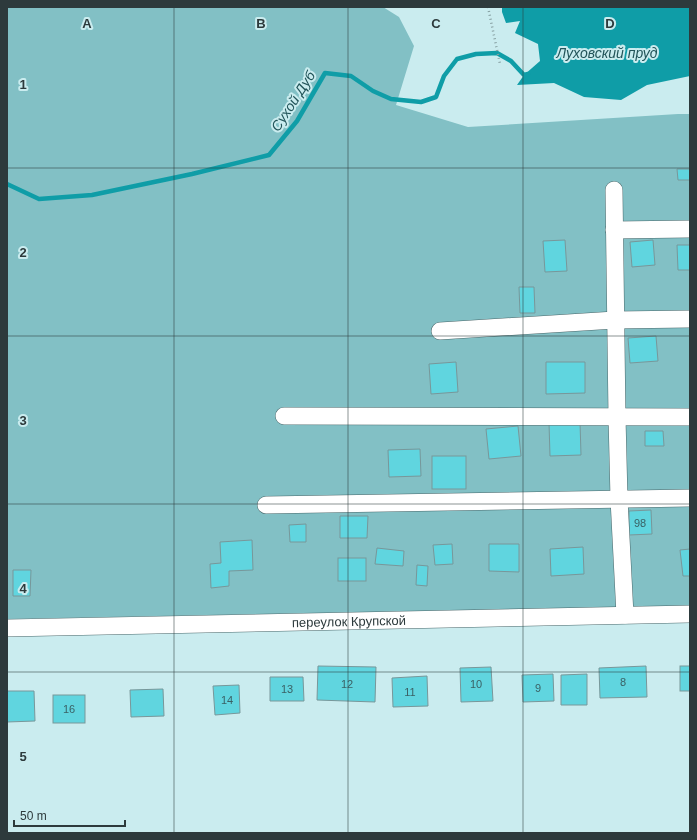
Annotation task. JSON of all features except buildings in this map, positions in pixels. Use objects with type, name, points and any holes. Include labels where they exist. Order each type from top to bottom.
[{"type":"street","points":[[614,190],[616,417],[625,614]]},
{"type":"street","points":[[614,230],[690,229]]},
{"type":"street","points":[[440,331],[615,320],[690,319]]},
{"type":"street","points":[[284,416],[690,417]]},
{"type":"street","points":[[266,505],[690,498]]},
{"type":"street","name":"переулок Крупской","points":[[7,628],[625,614],[690,614]]},
{"type":"path","points":[[488,7],[500,64]]},
{"type":"shaded area","points":[[7,7],[383,7],[399,17],[414,46],[396,105],[468,127],[690,114],[690,606],[7,619]]},
{"type":"water","name":"Луховский пруд","points":[[502,7],[690,7],[690,76],[647,85],[621,100],[584,97],[554,83],[517,85],[524,75],[540,61],[538,44],[515,33],[520,21],[506,23],[502,12]]},
{"type":"waterway","name":"Сухой Дуб","points":[[7,184],[39,199],[92,195],[192,174],[269,155],[297,121],[325,73],[351,76],[373,91],[391,99],[421,102],[436,97],[444,76],[457,59],[476,54],[497,53],[511,61],[524,75],[528,74]]}]
